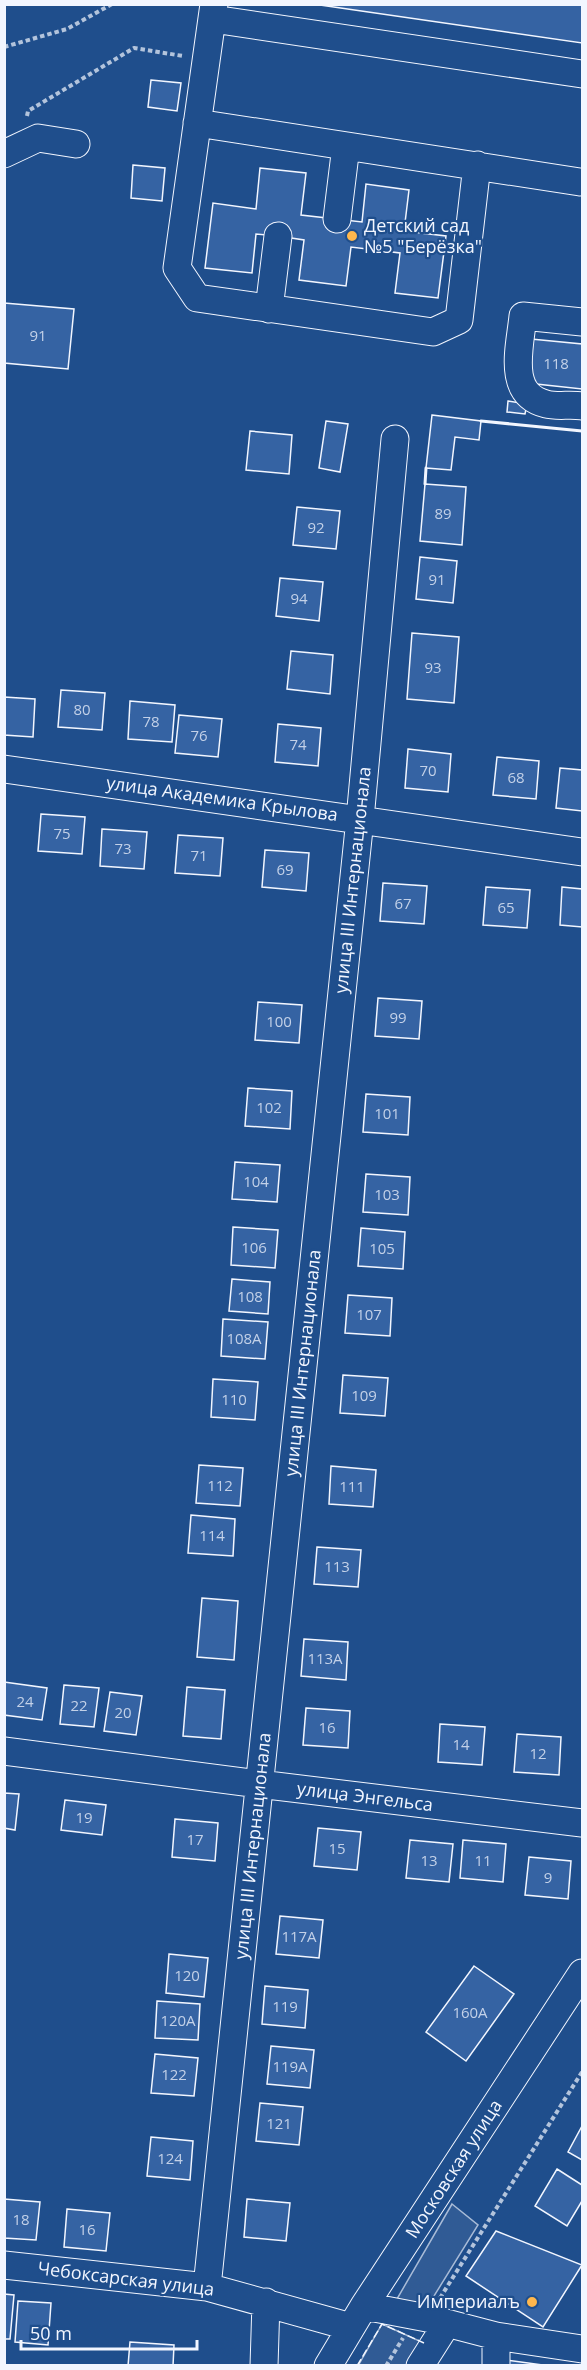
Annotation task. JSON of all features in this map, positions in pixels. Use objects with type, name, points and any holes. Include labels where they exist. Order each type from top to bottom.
[{"type":"street","points":[[477,165],[459,320],[433,332],[197,298],[177,268],[213,12],[582,74]]},
{"type":"street","points":[[197,123],[580,182]]},
{"type":"street","points":[[15,149],[38,138],[76,144]]},
{"type":"street","points":[[338,219],[346,146]]},
{"type":"street","points":[[269,309],[278,236]]},
{"type":"street","points":[[582,322],[523,316],[517,376],[522,389],[534,401],[549,405],[582,406]]},
{"type":"street","name":"улица III Интернационала","points":[[207,2287],[360,819],[395,439]]},
{"type":"street","name":"улица Академика Крылова","points":[[4,768],[582,852]]},
{"type":"street","name":"улица Энгельса","points":[[4,1751],[582,1822]]},
{"type":"street","name":"Московская улица","points":[[328,2366],[358,2316],[582,1973]]},
{"type":"street","name":"Чебоксарская улица","points":[[4,2265],[207,2287],[266,2302],[358,2316],[436,2321],[496,2336],[582,2349]]},
{"type":"street","points":[[264,2366],[266,2302]]},
{"type":"street","points":[[420,2366],[436,2321]]},
{"type":"street","points":[[496,2336],[496,2366]]},
{"type":"path","points":[[4,46],[67,29],[112,4]]},
{"type":"path","points":[[15,149],[28,111],[134,48],[206,60]]},
{"type":"path","points":[[386,2366],[406,2333],[436,2321],[582,2072]]},
{"type":"shaded area","points":[[452,2204],[478,2225],[421,2317],[390,2311]]},
{"type":"shaded area","points":[[382,2324],[424,2343],[409,2365],[358,2366]]},
{"type":"building","points":[[313,4],[582,4],[582,43]]},
{"type":"building","points":[[151,80],[181,83],[177,111],[148,107]]},
{"type":"building","points":[[133,165],[165,168],[162,201],[131,198]]},
{"type":"building","points":[[260,168],[306,173],[301,215],[362,222],[366,184],[409,190],[404,231],[446,236],[438,298],[395,293],[400,253],[351,247],[346,286],[299,280],[304,240],[278,236],[256,234],[252,273],[205,268],[213,203],[256,209]]},
{"type":"building","points":[[4,303],[74,309],[68,369],[4,363]]},
{"type":"building","points":[[531,339],[582,344],[582,389],[527,383]]},
{"type":"building","points":[[508,401],[527,404],[525,414],[507,412]]},
{"type":"building","points":[[432,415],[481,421],[479,440],[455,437],[451,470],[426,468]]},
{"type":"building","points":[[326,421],[348,424],[340,472],[319,468]]},
{"type":"building","points":[[250,431],[292,435],[289,474],[246,470]]},
{"type":"building","points":[[425,484],[466,487],[462,545],[420,541]]},
{"type":"building","points":[[297,507],[340,511],[336,549],[293,545]]},
{"type":"building","points":[[420,557],[457,561],[453,603],[416,599]]},
{"type":"building","points":[[280,578],[323,582],[319,621],[276,616]]},
{"type":"building","points":[[412,633],[459,637],[454,703],[407,699]]},
{"type":"building","points":[[291,651],[333,655],[330,694],[287,689]]},
{"type":"building","points":[[61,690],[105,693],[102,730],[58,727]]},
{"type":"building","points":[[4,697],[35,699],[33,737],[4,735]]},
{"type":"building","points":[[130,701],[175,705],[172,742],[128,739]]},
{"type":"building","points":[[179,715],[222,719],[218,757],[175,753]]},
{"type":"building","points":[[278,724],[321,728],[318,766],[275,762]]},
{"type":"building","points":[[408,749],[451,754],[448,792],[405,788]]},
{"type":"building","points":[[497,757],[539,761],[536,799],[493,795]]},
{"type":"building","points":[[560,768],[582,770],[582,811],[556,808]]},
{"type":"building","points":[[41,814],[85,817],[82,854],[38,851]]},
{"type":"building","points":[[102,829],[147,832],[144,869],[100,866]]},
{"type":"building","points":[[178,835],[223,838],[220,876],[175,873]]},
{"type":"building","points":[[265,850],[309,853],[306,891],[262,887]]},
{"type":"building","points":[[383,883],[427,886],[424,924],[380,921]]},
{"type":"building","points":[[486,887],[530,890],[527,928],[483,925]]},
{"type":"building","points":[[562,887],[582,889],[582,927],[560,925]]},
{"type":"building","points":[[378,998],[422,1001],[419,1039],[375,1036]]},
{"type":"building","points":[[258,1002],[302,1005],[299,1043],[255,1040]]},
{"type":"building","points":[[248,1088],[292,1091],[290,1129],[245,1126]]},
{"type":"building","points":[[366,1094],[410,1097],[408,1135],[363,1132]]},
{"type":"building","points":[[235,1162],[280,1165],[277,1202],[232,1199]]},
{"type":"building","points":[[366,1174],[410,1177],[408,1215],[363,1212]]},
{"type":"building","points":[[233,1227],[278,1230],[275,1268],[231,1265]]},
{"type":"building","points":[[361,1228],[405,1232],[403,1269],[358,1266]]},
{"type":"building","points":[[232,1279],[270,1282],[268,1314],[229,1311]]},
{"type":"building","points":[[348,1295],[392,1298],[390,1336],[345,1333]]},
{"type":"building","points":[[223,1319],[268,1322],[265,1359],[221,1356]]},
{"type":"building","points":[[343,1375],[388,1378],[385,1416],[340,1413]]},
{"type":"building","points":[[213,1379],[258,1382],[255,1420],[211,1417]]},
{"type":"building","points":[[199,1465],[243,1468],[240,1506],[196,1503]]},
{"type":"building","points":[[331,1466],[376,1470],[373,1507],[329,1504]]},
{"type":"building","points":[[191,1515],[235,1519],[233,1556],[188,1553]]},
{"type":"building","points":[[317,1547],[361,1550],[358,1587],[314,1584]]},
{"type":"building","points":[[202,1598],[238,1601],[234,1660],[197,1657]]},
{"type":"building","points":[[304,1639],[348,1642],[346,1680],[301,1676]]},
{"type":"building","points":[[4,1682],[47,1688],[42,1720],[4,1715]]},
{"type":"building","points":[[64,1685],[99,1688],[94,1727],[60,1724]]},
{"type":"building","points":[[187,1687],[225,1690],[221,1739],[183,1736]]},
{"type":"building","points":[[110,1692],[142,1696],[136,1735],[104,1731]]},
{"type":"building","points":[[306,1708],[350,1711],[348,1748],[303,1745]]},
{"type":"building","points":[[440,1724],[485,1727],[482,1765],[438,1762]]},
{"type":"building","points":[[517,1734],[561,1737],[559,1775],[514,1772]]},
{"type":"building","points":[[4,1793],[19,1794],[15,1830],[4,1828]]},
{"type":"building","points":[[65,1800],[106,1805],[102,1835],[61,1830]]},
{"type":"building","points":[[175,1819],[218,1823],[215,1861],[172,1857]]},
{"type":"building","points":[[318,1828],[361,1832],[357,1870],[314,1866]]},
{"type":"building","points":[[410,1840],[453,1844],[449,1882],[406,1878]]},
{"type":"building","points":[[463,1840],[506,1844],[503,1882],[460,1878]]},
{"type":"building","points":[[529,1857],[571,1861],[568,1899],[525,1895]]},
{"type":"building","points":[[280,1916],[323,1920],[319,1958],[276,1954]]},
{"type":"building","points":[[169,1954],[208,1958],[204,1997],[166,1993]]},
{"type":"building","points":[[474,1966],[514,1994],[466,2061],[426,2032]]},
{"type":"building","points":[[265,1986],[308,1990],[305,2028],[262,2024]]},
{"type":"building","points":[[157,2001],[200,2004],[198,2040],[155,2038]]},
{"type":"building","points":[[271,2046],[314,2050],[310,2088],[267,2084]]},
{"type":"building","points":[[155,2054],[198,2058],[194,2096],[151,2093]]},
{"type":"building","points":[[260,2103],[303,2107],[299,2145],[256,2141]]},
{"type":"building","points":[[582,2126],[582,2160],[568,2152]]},
{"type":"building","points":[[151,2137],[193,2141],[190,2180],[147,2176]]},
{"type":"building","points":[[557,2169],[582,2185],[582,2201],[567,2226],[535,2206]]},
{"type":"building","points":[[4,2199],[40,2202],[36,2240],[4,2238]]},
{"type":"building","points":[[247,2199],[290,2203],[286,2241],[244,2237]]},
{"type":"building","points":[[67,2209],[110,2213],[106,2251],[64,2247]]},
{"type":"building","name":"Империалъ","points":[[496,2231],[582,2265],[543,2327],[466,2276]]},
{"type":"building","points":[[4,2294],[14,2295],[10,2339],[4,2339]]},
{"type":"building","points":[[18,2301],[51,2303],[48,2345],[15,2342]]},
{"type":"building","points":[[130,2342],[174,2345],[173,2366],[128,2366]]},
{"type":"building","points":[[507,2360],[550,2366],[506,2366]]},
{"type":"fence","points":[[357,2366],[382,2324],[424,2343]]},
{"type":"wall","points":[[481,421],[582,431]]},
{"type":"wall","points":[[425,484],[426,468]]},
{"type":"place","name":"Детский сад №5 \"Берёзка\"","points":[[352,236]]},
{"type":"place","name":"Империалъ","points":[[532,2302]]}]
